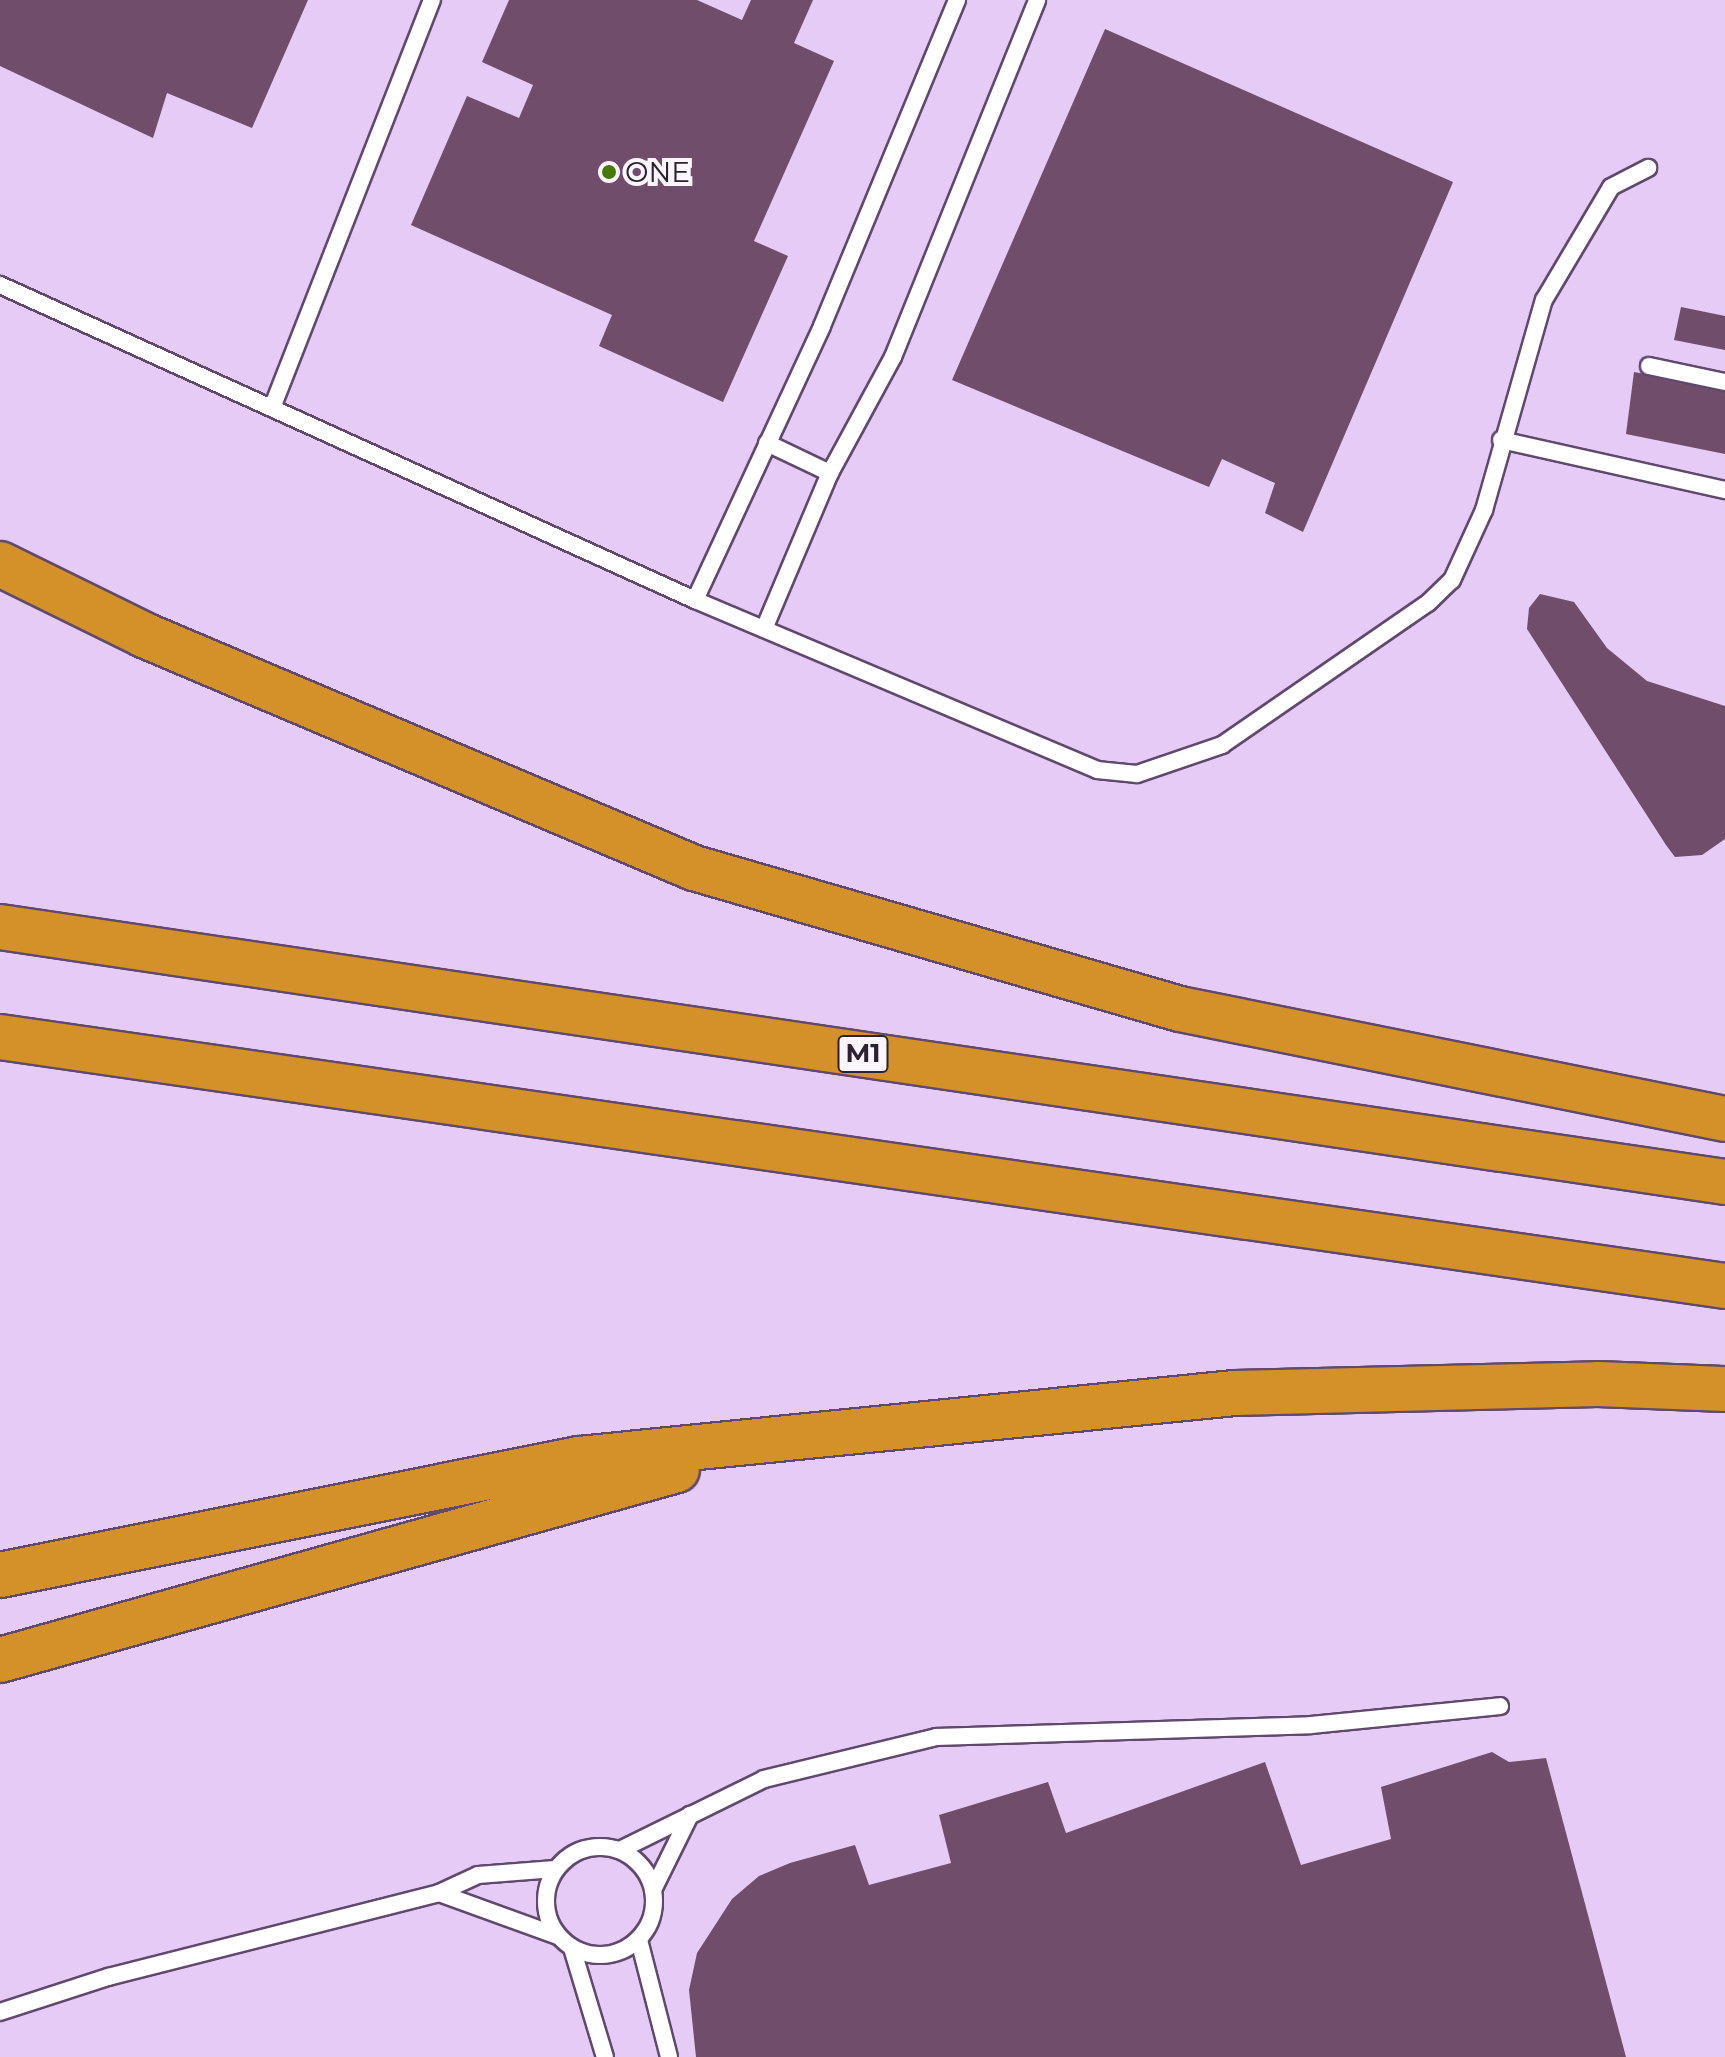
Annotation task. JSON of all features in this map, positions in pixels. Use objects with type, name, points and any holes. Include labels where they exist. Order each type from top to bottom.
[{"type":"highway","points":[[0,564],[144,635],[694,868],[1180,1009],[1725,1119]]},
{"type":"highway","name":"M1","points":[[0,927],[1725,1182]]},
{"type":"highway","points":[[0,1037],[1725,1286]]},
{"type":"highway","points":[[0,1575],[579,1459],[1235,1393],[1598,1384],[1725,1389]]},
{"type":"highway","points":[[0,1660],[807,1435]]},
{"type":"lane","points":[[272,408],[432,0]]},
{"type":"lane","points":[[695,600],[822,326],[957,0]]},
{"type":"lane","points":[[764,629],[830,473],[893,357],[1037,0]]},
{"type":"lane","points":[[0,285],[695,600],[1097,770],[1137,774],[1184,762],[1222,745],[1452,580],[1484,510],[1501,440],[1544,300],[1575,238],[1611,187],[1648,168]]},
{"type":"lane","points":[[1649,366],[1725,382]]},
{"type":"lane","points":[[1501,440],[1725,490]]},
{"type":"lane","points":[[767,443],[830,473]]},
{"type":"lane","points":[[0,2012],[108,1977],[439,1893],[478,1875],[555,1869],[585,1849],[620,1850],[764,1779],[936,1737],[1311,1725],[1500,1706]]},
{"type":"lane","points":[[653,1890],[691,1814]]},
{"type":"lane","points":[[620,1850],[636,1860],[653,1890],[654,1908],[639,1940],[669,2057]]},
{"type":"lane","points":[[555,1869],[545,1903],[558,1936]]},
{"type":"lane","points":[[439,1893],[558,1936],[572,1948],[607,1955],[639,1940]]},
{"type":"lane","points":[[572,1948],[605,2057]]},
{"type":"building","points":[[0,0],[308,0],[252,128],[167,93],[153,138],[0,66]]},
{"type":"building","name":"ONE","points":[[509,0],[697,0],[742,20],[751,0],[813,0],[794,43],[834,61],[754,241],[788,256],[723,402],[599,346],[612,315],[411,225],[467,96],[519,118],[533,85],[482,62]]},
{"type":"building","points":[[1105,29],[1453,182],[1303,532],[1265,513],[1275,483],[1222,459],[1209,487],[952,380]]},
{"type":"building","points":[[1681,307],[1725,316],[1725,350],[1674,340]]},
{"type":"building","points":[[1634,372],[1725,388],[1725,454],[1626,434]]},
{"type":"building","points":[[1540,594],[1574,602],[1607,648],[1647,681],[1725,706],[1725,839],[1702,855],[1675,857],[1527,629],[1529,608]]},
{"type":"building","points":[[1492,1752],[1509,1762],[1546,1758],[1626,2057],[696,2057],[689,1990],[697,1953],[732,1899],[759,1876],[790,1863],[855,1845],[869,1885],[951,1863],[939,1815],[1048,1782],[1066,1833],[1265,1762],[1301,1865],[1391,1839],[1381,1787]]},
{"type":"place","name":"ONE","points":[[609,172]]}]
